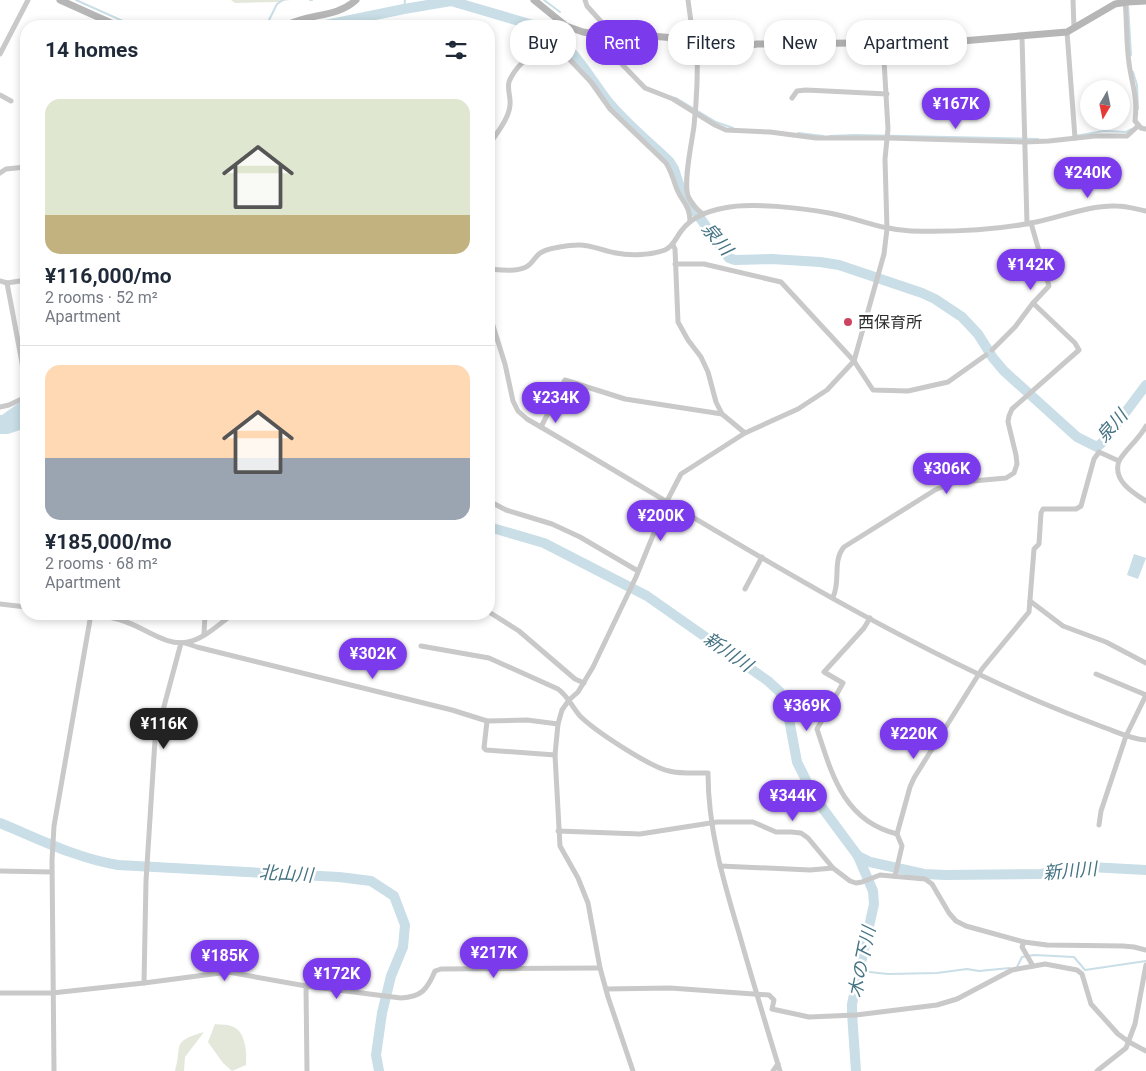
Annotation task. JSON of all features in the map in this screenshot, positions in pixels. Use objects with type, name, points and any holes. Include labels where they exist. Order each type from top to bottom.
[{"type":"main road","points":[[61,0],[105,20]]},
{"type":"main road","points":[[300,20],[345,9],[355,0]]},
{"type":"main road","points":[[534,0],[559,20]]},
{"type":"main road","points":[[967,41],[1067,32],[1115,4],[1146,2]]},
{"type":"main road","points":[[754,44],[846,43]]},
{"type":"street","points":[[0,54],[28,0]]},
{"type":"street","points":[[585,0],[587,6],[600,20]]},
{"type":"street","points":[[688,0],[691,20]]},
{"type":"street","points":[[1073,0],[1074,28]]},
{"type":"street","points":[[623,65],[645,88],[695,109],[715,125],[726,130],[770,132],[816,138],[1025,139],[1049,142],[1075,135],[1127,136],[1137,125],[1136,99],[1129,64],[1127,2]]},
{"type":"street","points":[[1067,32],[1075,135]]},
{"type":"street","points":[[992,350],[1015,327],[1049,286],[1029,224],[1022,37]]},
{"type":"street","points":[[576,64],[610,108],[666,163],[672,172],[681,197],[697,217]]},
{"type":"street","points":[[495,136],[508,116],[510,107],[508,89],[510,81],[523,65]]},
{"type":"street","points":[[694,65],[695,109],[688,161],[687,194],[698,211],[697,217]]},
{"type":"street","points":[[633,1071],[612,1012],[600,968],[591,911],[578,878],[560,846],[555,755],[558,724],[562,710],[578,692],[593,667],[636,576],[667,501],[681,474],[745,433],[798,409],[827,390],[854,362],[884,254],[888,229],[886,159],[888,129],[885,65]]},
{"type":"street","points":[[792,98],[796,91],[806,90],[887,94]]},
{"type":"street","points":[[0,95],[11,101]]},
{"type":"street","points":[[1137,125],[1146,129]]},
{"type":"street","points":[[0,173],[6,169],[20,168]]},
{"type":"street","points":[[495,269],[516,270],[528,267],[540,252],[578,245],[628,254],[665,250],[673,245],[681,231],[697,217],[725,207],[792,208],[830,213],[888,229],[909,231],[952,231],[1029,224],[1097,207],[1115,206],[1146,211]]},
{"type":"street","points":[[673,245],[678,322],[701,357],[722,414],[745,433]]},
{"type":"street","points":[[675,264],[704,264],[780,282],[854,362],[872,390],[908,391],[948,382],[986,355]]},
{"type":"street","points":[[0,281],[7,283],[20,281]]},
{"type":"street","points":[[7,283],[20,352]]},
{"type":"street","points":[[833,597],[837,585],[838,560],[840,552],[844,547],[935,490],[951,483],[1006,478],[1014,473],[1017,464],[1008,422],[1012,409],[1079,350],[1075,343],[1033,303]]},
{"type":"street","points":[[495,332],[505,364],[513,401],[518,411],[541,426],[762,557],[870,618],[979,675],[1070,715],[1126,736],[1146,740]]},
{"type":"street","points":[[541,426],[565,380],[625,399],[722,414]]},
{"type":"street","points":[[0,406],[20,400]]},
{"type":"street","points":[[1146,426],[1144,433],[1119,461],[1118,471],[1123,484],[1134,494],[1146,501]]},
{"type":"street","points":[[896,874],[902,846],[897,834],[914,778],[979,675],[1029,612],[1034,550],[1040,544],[1040,513],[1043,510],[1076,509],[1081,506],[1094,459],[1099,452],[1119,461]]},
{"type":"street","points":[[495,504],[506,510],[552,524],[580,537],[638,570]]},
{"type":"street","points":[[745,589],[762,557]]},
{"type":"street","points":[[1030,601],[1063,626],[1106,642],[1146,663]]},
{"type":"street","points":[[0,604],[20,607]]},
{"type":"street","points":[[495,616],[519,631],[575,679],[584,683]]},
{"type":"street","points":[[870,618],[864,628],[824,672],[843,683],[817,729],[833,776],[843,797],[861,817],[877,828],[897,834]]},
{"type":"street","points":[[54,1071],[52,860],[54,826],[90,620]]},
{"type":"street","points":[[118,620],[127,622],[166,640],[452,710],[487,722],[527,720],[558,724]]},
{"type":"street","points":[[204,634],[205,620]]},
{"type":"street","points":[[183,643],[204,634],[224,620]]},
{"type":"street","points":[[144,983],[147,856],[155,740],[183,643]]},
{"type":"street","points":[[421,646],[489,658],[566,694],[580,715],[597,730],[659,768],[671,772],[708,773],[710,824],[724,886],[780,1071]]},
{"type":"street","points":[[1096,674],[1146,695],[1126,736],[1101,810],[1099,825]]},
{"type":"street","points":[[487,722],[484,748],[486,750],[555,755]]},
{"type":"street","points":[[558,831],[640,834],[710,824],[753,822],[776,832],[802,833],[833,868],[850,881],[862,882],[880,874],[896,874],[924,879],[932,884],[949,913],[956,921],[966,926],[1024,942],[1047,945],[1123,946],[1146,950]]},
{"type":"street","points":[[720,866],[810,870],[833,868]]},
{"type":"street","points":[[0,871],[52,872]]},
{"type":"street","points":[[1024,942],[1022,948],[1033,966]]},
{"type":"street","points":[[606,989],[670,988],[769,995],[774,1000],[772,1009],[809,1017],[849,1016],[937,1005],[957,999],[1012,970],[1054,965],[1077,970],[1082,974],[1091,1004],[1118,1034],[1146,1051]]},
{"type":"street","points":[[1097,1071],[1121,1053],[1129,1042],[1135,1024],[1146,965]]},
{"type":"street","points":[[0,993],[52,993],[228,972],[306,986],[401,998],[421,994],[435,971],[441,969],[600,968]]},
{"type":"street","points":[[306,986],[307,1071]]},
{"type":"street","points":[[773,1071],[778,1064]]},
{"type":"shaded area","points":[[231,0],[290,0],[235,3]]},
{"type":"shaded area","points":[[215,1024],[229,1025],[240,1032],[246,1048],[246,1065],[232,1071],[223,1063],[208,1042]]},
{"type":"shaded area","points":[[204,1032],[185,1057],[184,1071],[175,1071],[182,1042],[193,1035]]},
{"type":"water","points":[[20,402],[20,430],[8,434],[0,434],[0,415]]},
{"type":"water","points":[[1134,554],[1146,558],[1138,579],[1127,575]]},
{"type":"waterway","points":[[76,0],[121,20]]},
{"type":"waterway","points":[[269,20],[277,4],[283,0]]},
{"type":"waterway","points":[[404,9],[405,0]]},
{"type":"waterway","points":[[544,0],[560,12]]},
{"type":"waterway","name":"泉川","points":[[350,20],[451,1],[543,28],[562,42],[613,107],[669,161],[674,169],[682,193],[729,258],[735,260],[772,259],[820,262],[839,265],[935,299],[962,317],[978,334],[993,358],[1004,371],[1077,437],[1097,447],[1104,441],[1146,385]]},
{"type":"waterway","points":[[1128,5],[1131,55]]},
{"type":"waterway","points":[[1133,72],[1137,85],[1138,109]]},
{"type":"waterway","points":[[676,98],[716,122],[733,128]]},
{"type":"waterway","points":[[1075,136],[1104,131],[1126,132],[1132,129]]},
{"type":"waterway","points":[[798,133],[823,136]]},
{"type":"waterway","points":[[830,136],[1038,139]]},
{"type":"waterway","name":"新川川","points":[[495,529],[544,543],[647,596],[768,681],[780,692],[788,714],[797,762],[815,798],[858,856],[870,862],[924,874],[1040,874],[1090,867],[1146,870]]},
{"type":"waterway","name":"北山川","points":[[0,823],[72,853],[118,865],[339,877],[371,881],[394,896],[405,925],[403,947],[391,976],[382,1013],[376,1055],[379,1071]]},
{"type":"waterway","name":"木の下川","points":[[856,1071],[852,1004],[874,904],[873,891],[858,856]]},
{"type":"waterway","points":[[1017,967],[1022,957],[1034,955],[1074,957],[1085,970],[1146,961]]},
{"type":"waterway","points":[[860,971],[888,974],[1010,968]]},
{"type":"place","name":"西保育所","points":[[848,322]]}]
